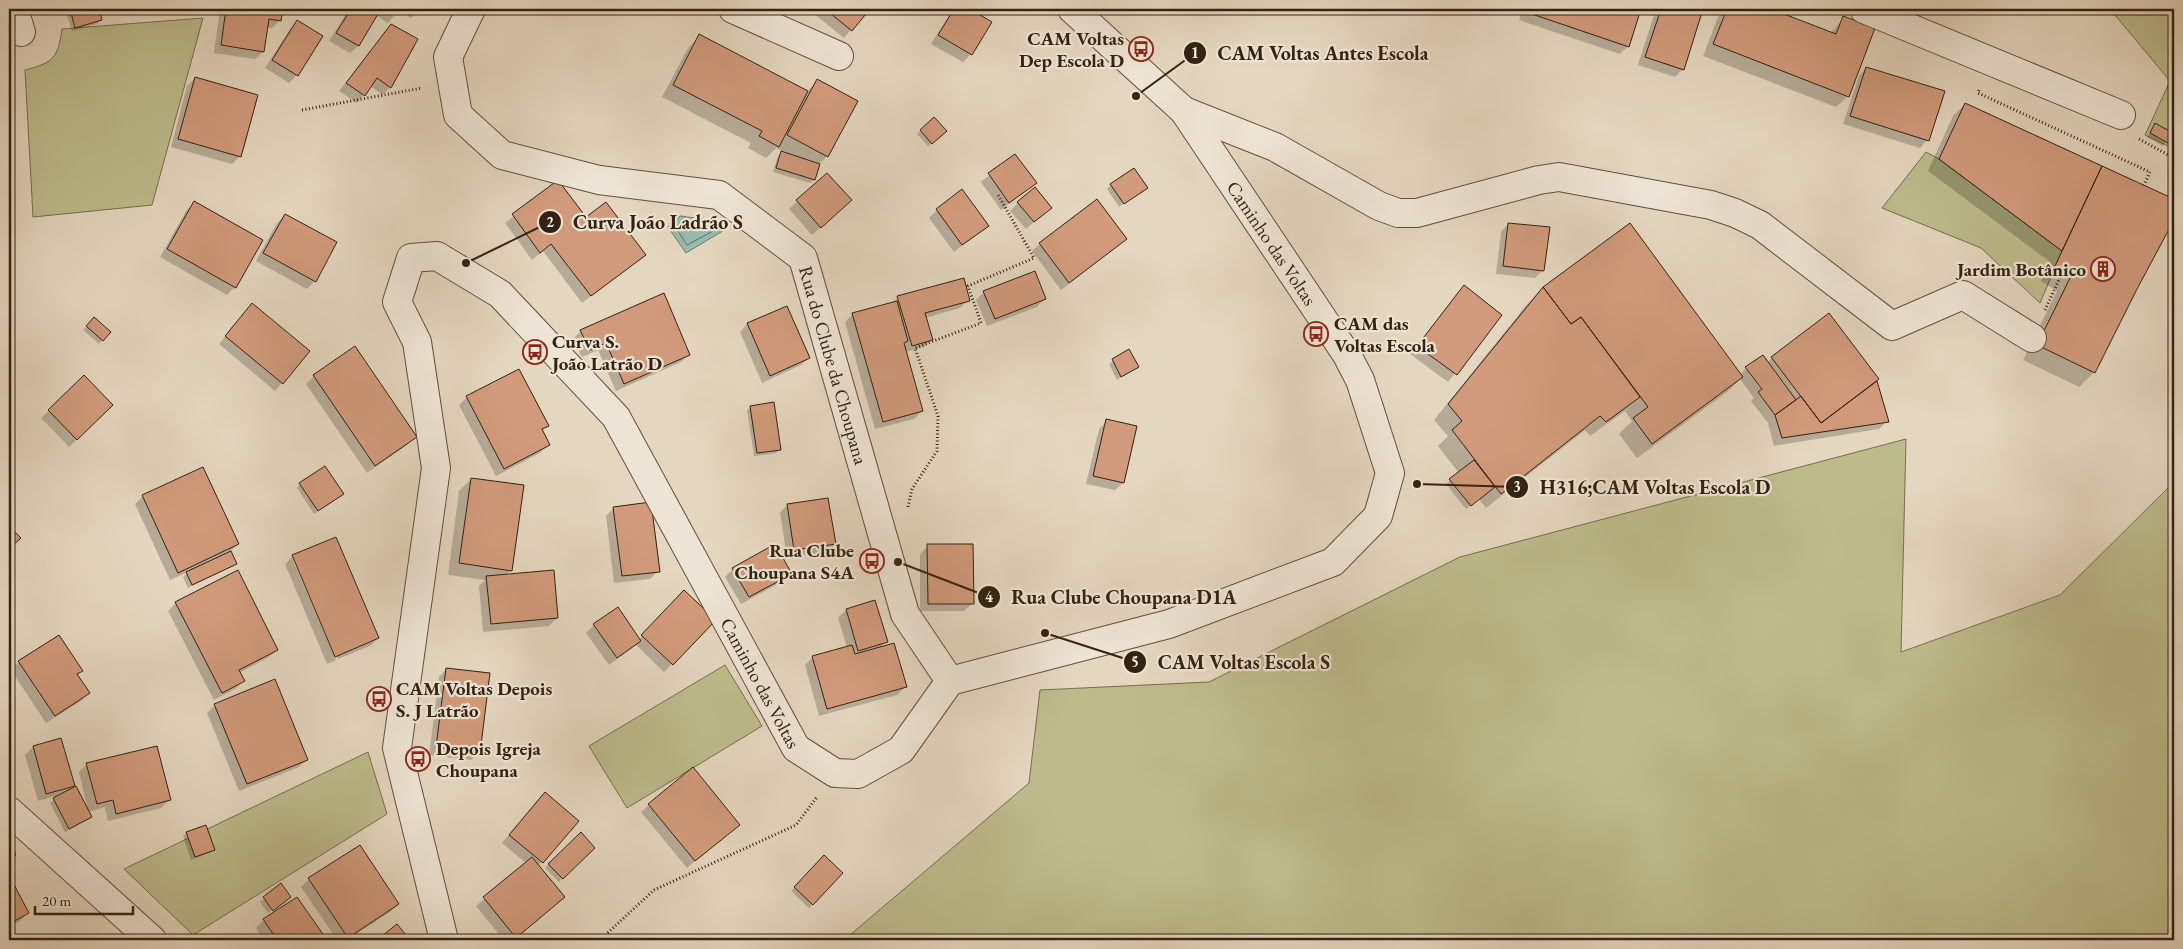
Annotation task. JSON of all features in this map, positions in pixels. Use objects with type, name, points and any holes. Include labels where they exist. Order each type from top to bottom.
[{"type":"street","name":"Rua do Clube da Choupana","points":[[471,9],[448,57],[458,115],[502,155],[600,180],[719,195],[803,258],[905,614],[950,681]]},
{"type":"street","points":[[732,9],[839,56]]},
{"type":"street","name":"Caminho das Voltas","points":[[950,681],[1169,624],[1334,562],[1378,516],[1390,473],[1360,380],[1347,355],[1184,111],[1072,9]]},
{"type":"street","points":[[1864,9],[2121,115]]},
{"type":"street","points":[[1184,111],[1275,147],[1379,206],[1398,214],[1417,213],[1539,180],[1559,177],[1711,205],[1735,213],[1760,225],[1892,326],[1963,295],[2032,338]]},
{"type":"street","name":"Caminho das Voltas","points":[[444,940],[397,748],[436,468],[417,342],[397,302],[411,258],[438,256],[500,294],[616,417],[796,748],[835,773]]},
{"type":"street","points":[[835,773],[858,774],[901,750],[950,681]]},
{"type":"street","points":[[9,811],[152,940]]},
{"type":"path","points":[[302,110],[452,83]]},
{"type":"path","points":[[2172,157],[2174,151]]},
{"type":"path","points":[[907,508],[912,489],[937,451],[938,416],[915,348],[981,323],[968,286],[1034,258],[997,193]]},
{"type":"path","points":[[2032,338],[2063,271]]},
{"type":"path","points":[[600,940],[654,890],[796,825],[835,773]]},
{"type":"shaded area","points":[[2110,9],[2174,9],[2174,149],[2145,135],[2170,81]]},
{"type":"shaded area","points":[[203,18],[152,205],[33,217],[25,70],[42,65],[52,58],[56,53],[62,29]]},
{"type":"shaded area","points":[[1926,152],[1939,159],[2062,251],[2040,303],[1981,248],[1882,208]]},
{"type":"shaded area","points":[[1906,439],[1901,652],[2060,595],[2174,482],[2174,940],[844,940],[1029,783],[1040,690],[1209,682],[1460,557]]},
{"type":"shaded area","points":[[725,665],[762,726],[627,808],[589,746]]},
{"type":"shaded area","points":[[368,752],[387,814],[193,935],[124,869]]},
{"type":"water","points":[[680,216],[703,219],[726,229],[686,253],[668,227]]},
{"type":"building","points":[[70,9],[99,9],[102,20],[75,28]]},
{"type":"building","points":[[226,9],[283,9],[281,21],[269,19],[264,52],[221,45]]},
{"type":"building","points":[[351,9],[381,9],[359,46],[336,33]]},
{"type":"building","points":[[386,9],[401,9],[397,15]]},
{"type":"building","points":[[825,9],[870,9],[852,31]]},
{"type":"building","points":[[954,9],[970,9],[992,22],[972,55],[938,35]]},
{"type":"building","points":[[1527,9],[1641,9],[1629,47],[1526,12]]},
{"type":"building","points":[[1661,9],[1703,9],[1684,70],[1645,57]]},
{"type":"building","points":[[1727,9],[1771,9],[1836,34],[1843,16],[1875,28],[1849,97],[1713,44]]},
{"type":"building","points":[[297,20],[323,36],[298,76],[272,60]]},
{"type":"building","points":[[391,24],[418,39],[391,88],[377,78],[365,96],[346,83]]},
{"type":"building","points":[[699,34],[808,91],[779,147],[759,136],[762,131],[673,85]]},
{"type":"building","points":[[1866,67],[1945,91],[1929,141],[1850,116]]},
{"type":"building","points":[[195,77],[258,95],[241,157],[178,139]]},
{"type":"building","points":[[817,79],[858,101],[828,157],[787,135]]},
{"type":"building","points":[[1965,103],[2102,166],[2062,251],[1939,159]]},
{"type":"building","points":[[934,117],[947,131],[932,144],[920,130]]},
{"type":"building","points":[[2155,123],[2173,133],[2168,143],[2150,133]]},
{"type":"building","points":[[781,151],[820,164],[815,180],[776,168]]},
{"type":"building","points":[[1015,154],[1037,183],[1009,203],[988,173]]},
{"type":"building","name":"Jardim Botânico","points":[[2102,166],[2174,199],[2174,220],[2095,373],[2037,345],[2071,276],[2055,266]]},
{"type":"building","points":[[1134,168],[1148,188],[1124,204],[1110,184]]},
{"type":"building","points":[[827,173],[852,200],[821,228],[796,200]]},
{"type":"building","points":[[558,180],[586,217],[606,202],[646,255],[591,296],[551,244],[540,253],[512,214]]},
{"type":"building","points":[[1035,187],[1052,208],[1034,222],[1017,202]]},
{"type":"building","points":[[962,189],[989,226],[962,245],[936,209]]},
{"type":"building","points":[[1097,199],[1127,239],[1069,283],[1039,243]]},
{"type":"building","points":[[194,201],[263,240],[236,288],[167,249]]},
{"type":"building","points":[[285,214],[337,242],[316,282],[263,253]]},
{"type":"building","points":[[1508,223],[1550,227],[1544,271],[1503,266]]},
{"type":"building","points":[[1630,223],[1743,377],[1652,444],[1633,418],[1648,407],[1581,317],[1571,324],[1543,287]]},
{"type":"building","points":[[1035,271],[1046,299],[995,319],[983,291]]},
{"type":"building","points":[[964,278],[970,301],[925,313],[933,340],[912,346],[897,296]]},
{"type":"building","points":[[1464,285],[1502,315],[1457,375],[1417,346]]},
{"type":"building","points":[[1543,287],[1571,324],[1581,317],[1640,397],[1606,422],[1600,416],[1501,494],[1452,430],[1462,421],[1448,404]]},
{"type":"building","points":[[664,293],[690,355],[624,384],[606,343],[590,350],[580,330]]},
{"type":"building","points":[[897,301],[908,341],[904,343],[923,411],[883,422],[852,313]]},
{"type":"building","points":[[252,303],[310,351],[283,384],[225,336]]},
{"type":"building","points":[[787,306],[810,358],[770,376],[747,323]]},
{"type":"building","points":[[1829,313],[1879,379],[1821,423],[1771,357]]},
{"type":"building","points":[[94,317],[111,332],[103,341],[86,326]]},
{"type":"building","points":[[355,346],[417,437],[375,466],[313,375]]},
{"type":"building","points":[[1129,349],[1139,367],[1121,377],[1112,359]]},
{"type":"building","points":[[1763,355],[1796,400],[1775,415],[1758,392],[1762,389],[1745,367]]},
{"type":"building","points":[[519,369],[549,426],[542,429],[550,445],[504,469],[466,396]]},
{"type":"building","points":[[84,375],[113,405],[77,440],[48,410]]},
{"type":"building","points":[[1877,381],[1889,422],[1782,438],[1775,415],[1801,396],[1821,423]]},
{"type":"building","points":[[774,402],[781,450],[757,453],[750,406]]},
{"type":"building","points":[[1106,419],[1137,426],[1124,483],[1093,476]]},
{"type":"building","points":[[1474,460],[1495,487],[1471,506],[1449,479]]},
{"type":"building","points":[[325,466],[344,494],[318,511],[299,483]]},
{"type":"building","points":[[203,467],[239,544],[178,573],[142,495]]},
{"type":"building","points":[[471,478],[524,485],[512,571],[459,563]]},
{"type":"building","points":[[828,498],[836,544],[794,550],[787,504]]},
{"type":"building","points":[[651,502],[660,572],[622,576],[613,507]]},
{"type":"building","points":[[9,526],[21,538],[9,549]]},
{"type":"building","points":[[336,537],[379,638],[335,657],[292,555]]},
{"type":"building","points":[[775,544],[792,574],[749,597],[732,568]]},
{"type":"building","points":[[927,544],[973,544],[974,604],[928,604]]},
{"type":"building","points":[[231,551],[237,564],[192,585],[186,572]]},
{"type":"building","points":[[238,570],[278,650],[239,670],[245,681],[222,693],[175,602]]},
{"type":"building","points":[[554,570],[558,618],[491,624],[486,576]]},
{"type":"building","points":[[684,590],[716,620],[673,665],[641,635]]},
{"type":"building","points":[[875,600],[888,642],[858,651],[846,609]]},
{"type":"building","points":[[9,602],[15,605],[9,616]]},
{"type":"building","points":[[618,607],[641,641],[617,658],[593,624]]},
{"type":"building","points":[[59,635],[83,671],[77,674],[90,693],[55,716],[18,661]]},
{"type":"building","points":[[894,643],[907,687],[827,709],[812,656],[852,645],[855,654]]},
{"type":"building","points":[[446,668],[490,673],[480,753],[436,747]]},
{"type":"building","points":[[275,679],[308,760],[247,784],[214,704]]},
{"type":"building","points":[[61,738],[75,786],[46,794],[33,746]]},
{"type":"building","points":[[157,746],[171,800],[116,814],[113,800],[97,804],[86,763]]},
{"type":"building","points":[[693,767],[740,825],[695,861],[648,804]]},
{"type":"building","points":[[76,786],[92,817],[69,829],[53,798]]},
{"type":"building","points":[[545,792],[579,821],[543,863],[509,835]]},
{"type":"building","points":[[206,825],[215,850],[195,857],[186,832]]},
{"type":"building","points":[[581,832],[595,848],[563,879],[548,864]]},
{"type":"building","points":[[9,840],[16,855],[9,858]]},
{"type":"building","points":[[360,845],[399,904],[348,938],[308,878]]},
{"type":"building","points":[[824,855],[843,873],[813,905],[794,887]]},
{"type":"building","points":[[532,857],[565,897],[516,938],[483,897]]},
{"type":"building","points":[[11,879],[29,913],[9,924],[9,881]]},
{"type":"building","points":[[281,883],[291,897],[273,911],[263,897]]},
{"type":"building","points":[[297,897],[327,940],[277,940],[263,919]]},
{"type":"building","points":[[397,924],[410,940],[377,940]]},
{"type":"place","name":"CAM Voltas Dep Escola D","points":[[1141,49]]},
{"type":"place","name":"CAM Voltas Antes Escola","points":[[1136,96]]},
{"type":"place","name":"Curva João Ladrão S","points":[[466,263]]},
{"type":"place","name":"Jardim Botânico","points":[[2103,269]]},
{"type":"place","name":"CAM das Voltas Escola","points":[[1316,334]]},
{"type":"place","name":"Curva S. João Latrão D","points":[[535,352]]},
{"type":"place","name":"H316;CAM Voltas Escola D","points":[[1417,484]]},
{"type":"place","name":"Rua Clube Choupana S4A","points":[[872,561]]},
{"type":"place","name":"Rua Clube Choupana D1A","points":[[898,562]]},
{"type":"place","name":"CAM Voltas Escola S","points":[[1045,633]]},
{"type":"place","name":"CAM Voltas Depois S. J Latrão","points":[[379,699]]},
{"type":"place","name":"Depois Igreja Choupana","points":[[418,759]]}]
